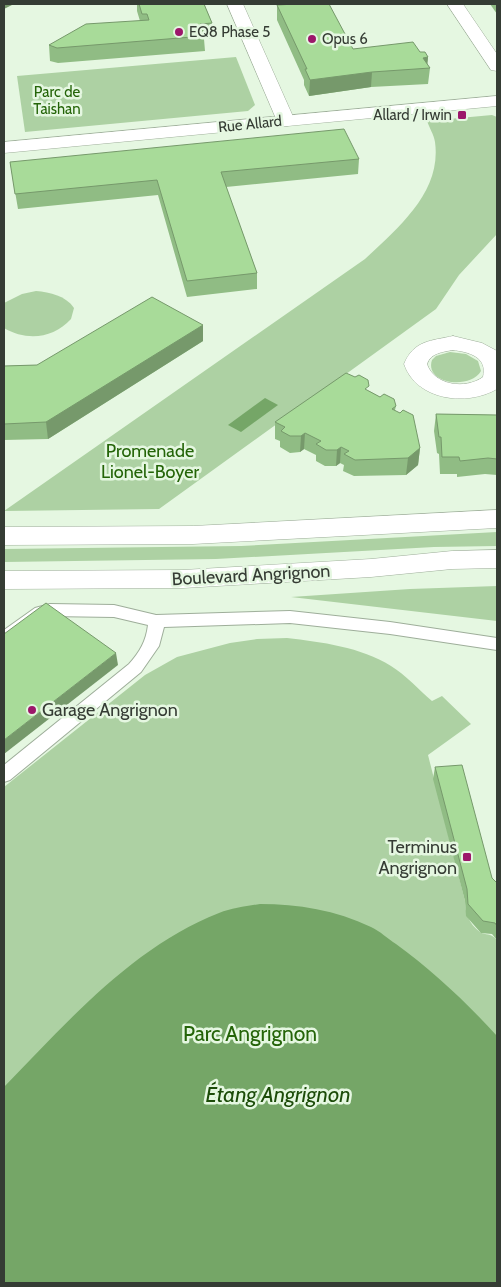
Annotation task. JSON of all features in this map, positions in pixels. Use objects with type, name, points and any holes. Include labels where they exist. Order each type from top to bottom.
[{"type":"street","points":[[235,4],[286,121]]},
{"type":"street","points":[[456,4],[492,51],[497,66]]},
{"type":"street","name":"Rue Allard","points":[[4,148],[497,101]]},
{"type":"street","points":[[4,536],[194,535],[497,519]]},
{"type":"street","name":"Boulevard Angrignon","points":[[4,580],[191,579],[371,568],[452,560],[497,559]]},
{"type":"lane","points":[[4,638],[41,612],[50,610],[114,611],[156,621],[290,617],[390,628],[497,644]]},
{"type":"lane","points":[[4,775],[136,668],[147,656],[153,642],[156,621]]},
{"type":"green space","name":"Parc de Taishan","points":[[236,57],[255,105],[248,111],[25,132],[17,76]]},
{"type":"green space","name":"Promenade Lionel-Boyer","points":[[492,115],[497,117],[497,234],[459,275],[436,309],[159,509],[4,511],[365,259],[403,222],[425,193],[432,177],[435,160],[435,142],[427,121]]},
{"type":"green space","points":[[36,291],[47,292],[67,300],[74,308],[71,319],[56,331],[39,336],[21,335],[4,328],[4,303],[22,294]]},
{"type":"green space","points":[[450,352],[466,354],[478,361],[481,371],[468,381],[449,382],[441,379],[435,375],[431,368],[432,360],[436,356]]},
{"type":"green space","points":[[497,532],[497,546],[434,547],[216,559],[4,562],[4,549],[241,546]]},
{"type":"green space","points":[[497,586],[497,621],[291,597],[410,589]]},
{"type":"green space","name":"Parc Angrignon","points":[[287,638],[341,646],[367,654],[391,666],[432,701],[442,696],[471,724],[428,755],[467,914],[470,922],[476,929],[497,940],[497,1283],[4,1283],[4,787],[145,675],[177,657],[230,643],[257,639]]},
{"type":"water","points":[[265,398],[278,405],[241,432],[228,425]]},
{"type":"water","name":"Étang Angrignon","points":[[260,904],[288,905],[331,912],[358,921],[374,929],[436,976],[474,1011],[497,1036],[497,1283],[4,1283],[4,1087],[77,1012],[130,965],[188,927],[234,908]]},
{"type":"building","points":[[139,4],[204,4],[212,23],[200,24],[204,36],[57,48],[49,45],[86,24],[149,20],[147,14],[142,14]]},
{"type":"building","name":"Opus 6","points":[[329,4],[353,49],[413,42],[420,52],[425,52],[428,57],[423,58],[430,68],[372,72],[310,80],[305,69],[307,69],[277,5]]},
{"type":"building","points":[[344,129],[359,159],[221,172],[257,273],[187,281],[157,180],[15,194],[10,162]]},
{"type":"building","points":[[152,297],[203,325],[46,422],[4,424],[4,366],[37,365]]},
{"type":"building","points":[[346,373],[355,377],[359,375],[368,380],[369,386],[365,389],[380,397],[384,394],[394,399],[396,406],[392,409],[400,413],[403,410],[413,415],[420,448],[408,458],[355,460],[344,454],[349,451],[341,447],[337,450],[326,450],[316,444],[321,441],[305,433],[301,436],[290,436],[281,431],[285,427],[275,422]]},
{"type":"building","points":[[436,414],[497,415],[497,459],[460,461],[459,457],[442,457],[441,437],[439,437]]},
{"type":"building","name":"Garage Angrignon","points":[[46,603],[116,653],[4,740],[4,634]]},
{"type":"building","points":[[462,765],[492,878],[497,883],[497,926],[495,923],[483,921],[468,904],[467,889],[435,767]]},
{"type":"place","name":"EQ8 Phase 5","points":[[179,32]]},
{"type":"place","name":"Opus 6","points":[[312,39]]},
{"type":"place","name":"Allard / Irwin","points":[[462,115]]},
{"type":"place","name":"Garage Angrignon","points":[[32,710]]},
{"type":"place","name":"Terminus Angrignon","points":[[467,857]]}]
